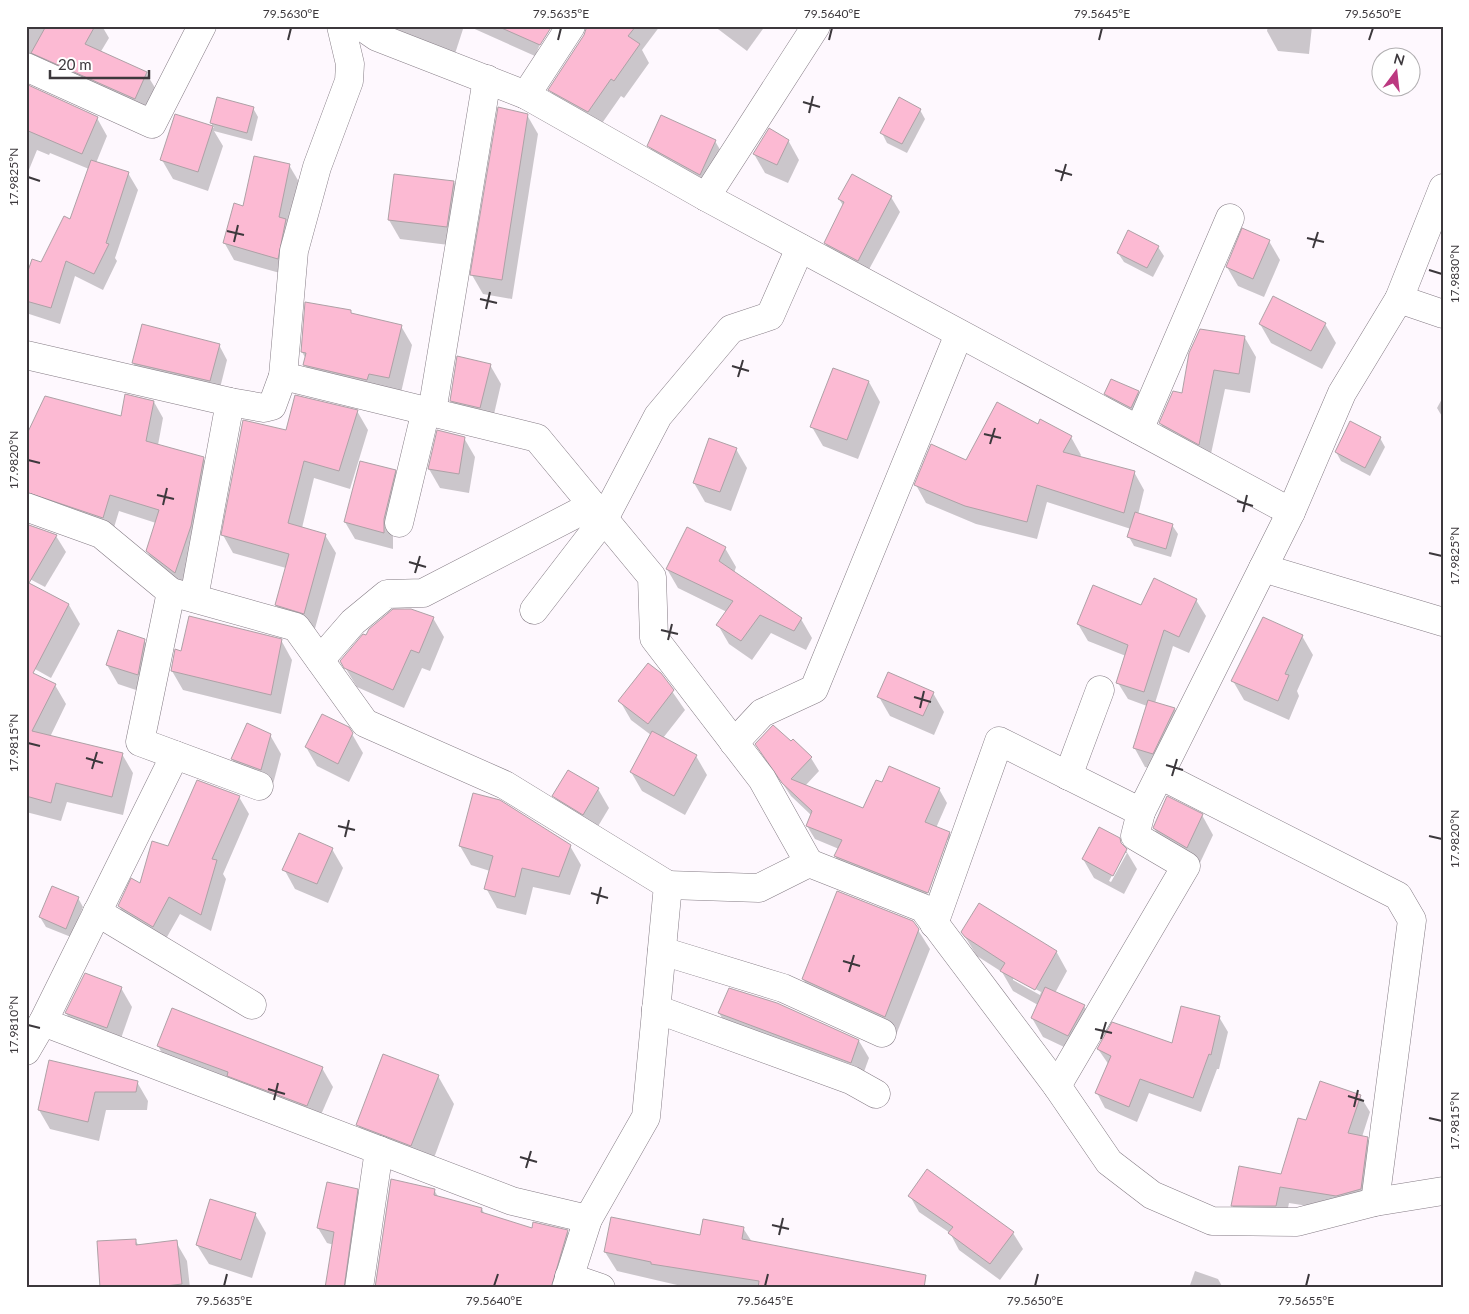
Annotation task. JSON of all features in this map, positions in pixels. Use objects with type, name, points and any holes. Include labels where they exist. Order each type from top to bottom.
[{"type":"street","points":[[26,67],[152,124],[202,26]]},
{"type":"street","points":[[26,355],[230,402],[264,408],[272,406],[283,376],[294,251],[317,167],[349,81],[350,64],[341,26]]},
{"type":"street","points":[[526,95],[571,26]]},
{"type":"street","points":[[706,198],[816,26]]},
{"type":"street","points":[[374,30],[487,80],[526,95],[706,198],[1291,512]]},
{"type":"street","points":[[400,523],[429,411],[487,80]]},
{"type":"street","points":[[1057,1086],[1186,866],[1135,836],[1141,812],[1291,512],[1342,393],[1399,300],[1443,188]]},
{"type":"street","points":[[1139,430],[1230,218]]},
{"type":"street","points":[[534,610],[599,512],[658,416],[731,329],[770,316],[800,248]]},
{"type":"street","points":[[1399,300],[1443,314]]},
{"type":"street","points":[[734,742],[762,713],[814,689],[959,334]]},
{"type":"street","points":[[283,376],[537,438],[652,577],[654,638],[762,779],[809,862],[923,908],[1057,1086],[1109,1162],[1152,1195],[1212,1221],[1297,1222],[1375,1202],[1443,1192]]},
{"type":"street","points":[[230,402],[182,595],[140,742],[258,786]]},
{"type":"street","points":[[26,507],[101,534],[182,595],[296,627],[365,723],[505,785],[668,885],[759,888],[809,862]]},
{"type":"street","points":[[320,660],[353,622],[388,594],[423,593],[599,512]]},
{"type":"street","points":[[1263,568],[1443,622]]},
{"type":"street","points":[[1068,776],[1100,690]]},
{"type":"street","points":[[934,924],[999,741],[1141,812]]},
{"type":"street","points":[[26,1051],[43,1022],[174,755]]},
{"type":"street","points":[[1160,775],[1398,896],[1412,920],[1375,1202]]},
{"type":"street","points":[[601,1288],[567,1283],[588,1219],[646,1117],[668,885]]},
{"type":"street","points":[[97,912],[252,1006]]},
{"type":"street","points":[[662,951],[782,988],[882,1032]]},
{"type":"street","points":[[656,1009],[851,1080],[876,1094]]},
{"type":"street","points":[[43,1022],[512,1201],[588,1219]]},
{"type":"street","points":[[359,1288],[379,1150]]},
{"type":"building","points":[[46,26],[95,26],[85,44],[147,72],[135,99],[31,53]]},
{"type":"building","points":[[497,26],[552,26],[540,45]]},
{"type":"building","points":[[587,26],[636,26],[628,36],[640,44],[614,81],[611,79],[588,112],[548,90],[584,35]]},
{"type":"building","points":[[26,84],[98,117],[82,154],[26,130]]},
{"type":"building","points":[[217,97],[254,107],[247,133],[210,123]]},
{"type":"building","points":[[899,97],[921,109],[902,144],[880,133]]},
{"type":"building","points":[[498,107],[528,114],[502,280],[470,275]]},
{"type":"building","points":[[175,114],[213,126],[198,172],[160,160]]},
{"type":"building","points":[[661,115],[716,140],[700,175],[647,146]]},
{"type":"building","points":[[769,128],[789,140],[777,165],[753,154]]},
{"type":"building","points":[[254,156],[290,164],[279,217],[286,219],[278,259],[223,243],[234,203],[243,206]]},
{"type":"building","points":[[91,160],[129,172],[106,243],[109,244],[94,274],[66,261],[51,308],[26,301],[26,277],[32,259],[41,262],[64,216],[70,219]]},
{"type":"building","points":[[394,174],[454,181],[447,227],[388,220]]},
{"type":"building","points":[[852,174],[892,196],[858,261],[824,243],[844,202],[838,199]]},
{"type":"building","points":[[1242,228],[1270,240],[1253,279],[1226,267]]},
{"type":"building","points":[[1128,230],[1159,246],[1147,268],[1117,253]]},
{"type":"building","points":[[1273,296],[1326,323],[1311,351],[1259,324]]},
{"type":"building","points":[[305,302],[351,310],[351,313],[402,325],[389,378],[369,374],[367,380],[303,365],[306,353],[301,352]]},
{"type":"building","points":[[142,324],[220,344],[210,381],[132,363]]},
{"type":"building","points":[[1200,329],[1245,336],[1239,374],[1214,370],[1199,445],[1159,423],[1173,391],[1182,393],[1189,353]]},
{"type":"building","points":[[457,356],[491,364],[480,408],[450,401]]},
{"type":"building","points":[[833,368],[869,381],[847,440],[810,427]]},
{"type":"building","points":[[1111,379],[1139,391],[1131,408],[1104,394]]},
{"type":"building","points":[[125,394],[154,401],[146,441],[204,457],[191,526],[175,573],[146,551],[159,510],[110,495],[103,518],[26,492],[26,436],[45,396],[121,416]]},
{"type":"building","points":[[295,395],[358,410],[339,471],[304,461],[288,523],[326,534],[304,614],[275,605],[289,554],[221,535],[243,420],[286,430]]},
{"type":"building","points":[[997,402],[1038,424],[1040,419],[1072,436],[1063,452],[1135,471],[1124,513],[1037,485],[1027,522],[965,506],[914,485],[931,444],[966,460]]},
{"type":"building","points":[[1350,421],[1381,437],[1365,468],[1335,452]]},
{"type":"building","points":[[437,430],[465,437],[459,474],[428,469]]},
{"type":"building","points":[[709,438],[737,448],[720,492],[693,483]]},
{"type":"building","points":[[360,461],[396,470],[384,519],[384,533],[344,522]]},
{"type":"building","points":[[1135,512],[1173,524],[1166,549],[1127,537]]},
{"type":"building","points":[[26,524],[57,535],[29,583],[69,604],[33,673],[56,684],[32,731],[123,753],[112,797],[56,783],[51,803],[26,796]]},
{"type":"building","points":[[687,527],[726,547],[719,561],[802,618],[794,631],[760,615],[741,641],[716,625],[733,601],[666,569]]},
{"type":"building","points":[[1154,578],[1197,599],[1179,637],[1164,630],[1144,692],[1116,683],[1128,645],[1077,624],[1093,585],[1141,605]]},
{"type":"building","points":[[393,609],[411,609],[434,617],[419,653],[411,650],[393,690],[344,668],[340,661],[363,634],[366,635],[369,629]]},
{"type":"building","points":[[189,616],[282,639],[271,695],[171,671],[175,649],[181,651]]},
{"type":"building","points":[[1263,617],[1303,635],[1285,674],[1289,675],[1278,701],[1231,681]]},
{"type":"building","points":[[118,630],[145,639],[138,675],[106,665]]},
{"type":"building","points":[[648,663],[661,673],[674,690],[648,724],[618,701]]},
{"type":"building","points":[[888,672],[934,692],[923,716],[877,697]]},
{"type":"building","points":[[1148,700],[1175,708],[1153,754],[1133,748]]},
{"type":"building","points":[[322,714],[349,727],[353,733],[338,764],[305,747]]},
{"type":"building","points":[[247,723],[271,734],[261,770],[231,759]]},
{"type":"building","points":[[773,725],[791,741],[793,739],[812,757],[791,779],[863,808],[876,780],[882,782],[889,766],[940,788],[925,822],[950,832],[928,893],[834,856],[842,840],[806,826],[812,811],[782,783],[755,744]]},
{"type":"building","points":[[652,731],[697,755],[674,796],[630,772]]},
{"type":"building","points":[[568,770],[599,788],[583,815],[552,796]]},
{"type":"building","points":[[197,780],[240,796],[212,859],[217,860],[201,915],[169,897],[153,927],[118,906],[131,878],[140,883],[152,841],[168,846]]},
{"type":"building","points":[[473,793],[500,800],[571,845],[559,877],[522,868],[515,897],[484,889],[493,856],[459,846]]},
{"type":"building","points":[[1167,796],[1203,814],[1187,848],[1153,828]]},
{"type":"building","points":[[1099,827],[1120,838],[1121,843],[1127,849],[1113,876],[1082,859]]},
{"type":"building","points":[[299,833],[333,848],[317,884],[282,870]]},
{"type":"building","points":[[52,886],[79,897],[66,929],[39,917]]},
{"type":"building","points":[[837,891],[913,921],[919,929],[885,1017],[802,979]]},
{"type":"building","points":[[979,903],[1057,951],[1035,990],[1000,971],[1005,963],[965,937],[961,932]]},
{"type":"building","points":[[85,973],[122,987],[107,1028],[65,1013]]},
{"type":"building","points":[[1045,987],[1085,1005],[1068,1036],[1031,1018]]},
{"type":"building","points":[[729,988],[777,1003],[859,1040],[851,1063],[718,1013]]},
{"type":"building","points":[[1181,1006],[1220,1016],[1211,1055],[1209,1054],[1193,1098],[1140,1079],[1129,1107],[1095,1093],[1111,1056],[1097,1049],[1112,1022],[1172,1043]]},
{"type":"building","points":[[172,1008],[323,1067],[307,1106],[227,1076],[228,1072],[157,1046]]},
{"type":"building","points":[[383,1054],[439,1075],[411,1146],[356,1125]]},
{"type":"building","points":[[49,1060],[138,1081],[136,1092],[95,1092],[88,1122],[38,1110]]},
{"type":"building","points":[[1320,1081],[1361,1095],[1348,1133],[1368,1137],[1361,1189],[1336,1196],[1280,1187],[1276,1206],[1231,1206],[1239,1166],[1281,1174],[1298,1118],[1306,1120]]},
{"type":"building","points":[[927,1169],[1014,1232],[990,1264],[948,1233],[953,1227],[908,1196]]},
{"type":"building","points":[[391,1179],[435,1189],[434,1195],[482,1208],[481,1212],[532,1228],[533,1222],[568,1230],[551,1288],[375,1288]]},
{"type":"building","points":[[327,1182],[358,1189],[344,1288],[325,1288],[334,1232],[317,1228]]},
{"type":"building","points":[[210,1199],[256,1213],[241,1260],[196,1245]]},
{"type":"building","points":[[611,1217],[700,1235],[703,1219],[744,1227],[742,1239],[926,1275],[924,1288],[758,1288],[759,1281],[651,1264],[651,1262],[604,1252]]},
{"type":"building","points":[[136,1239],[136,1245],[177,1240],[182,1284],[150,1288],[100,1288],[97,1241]]}]
